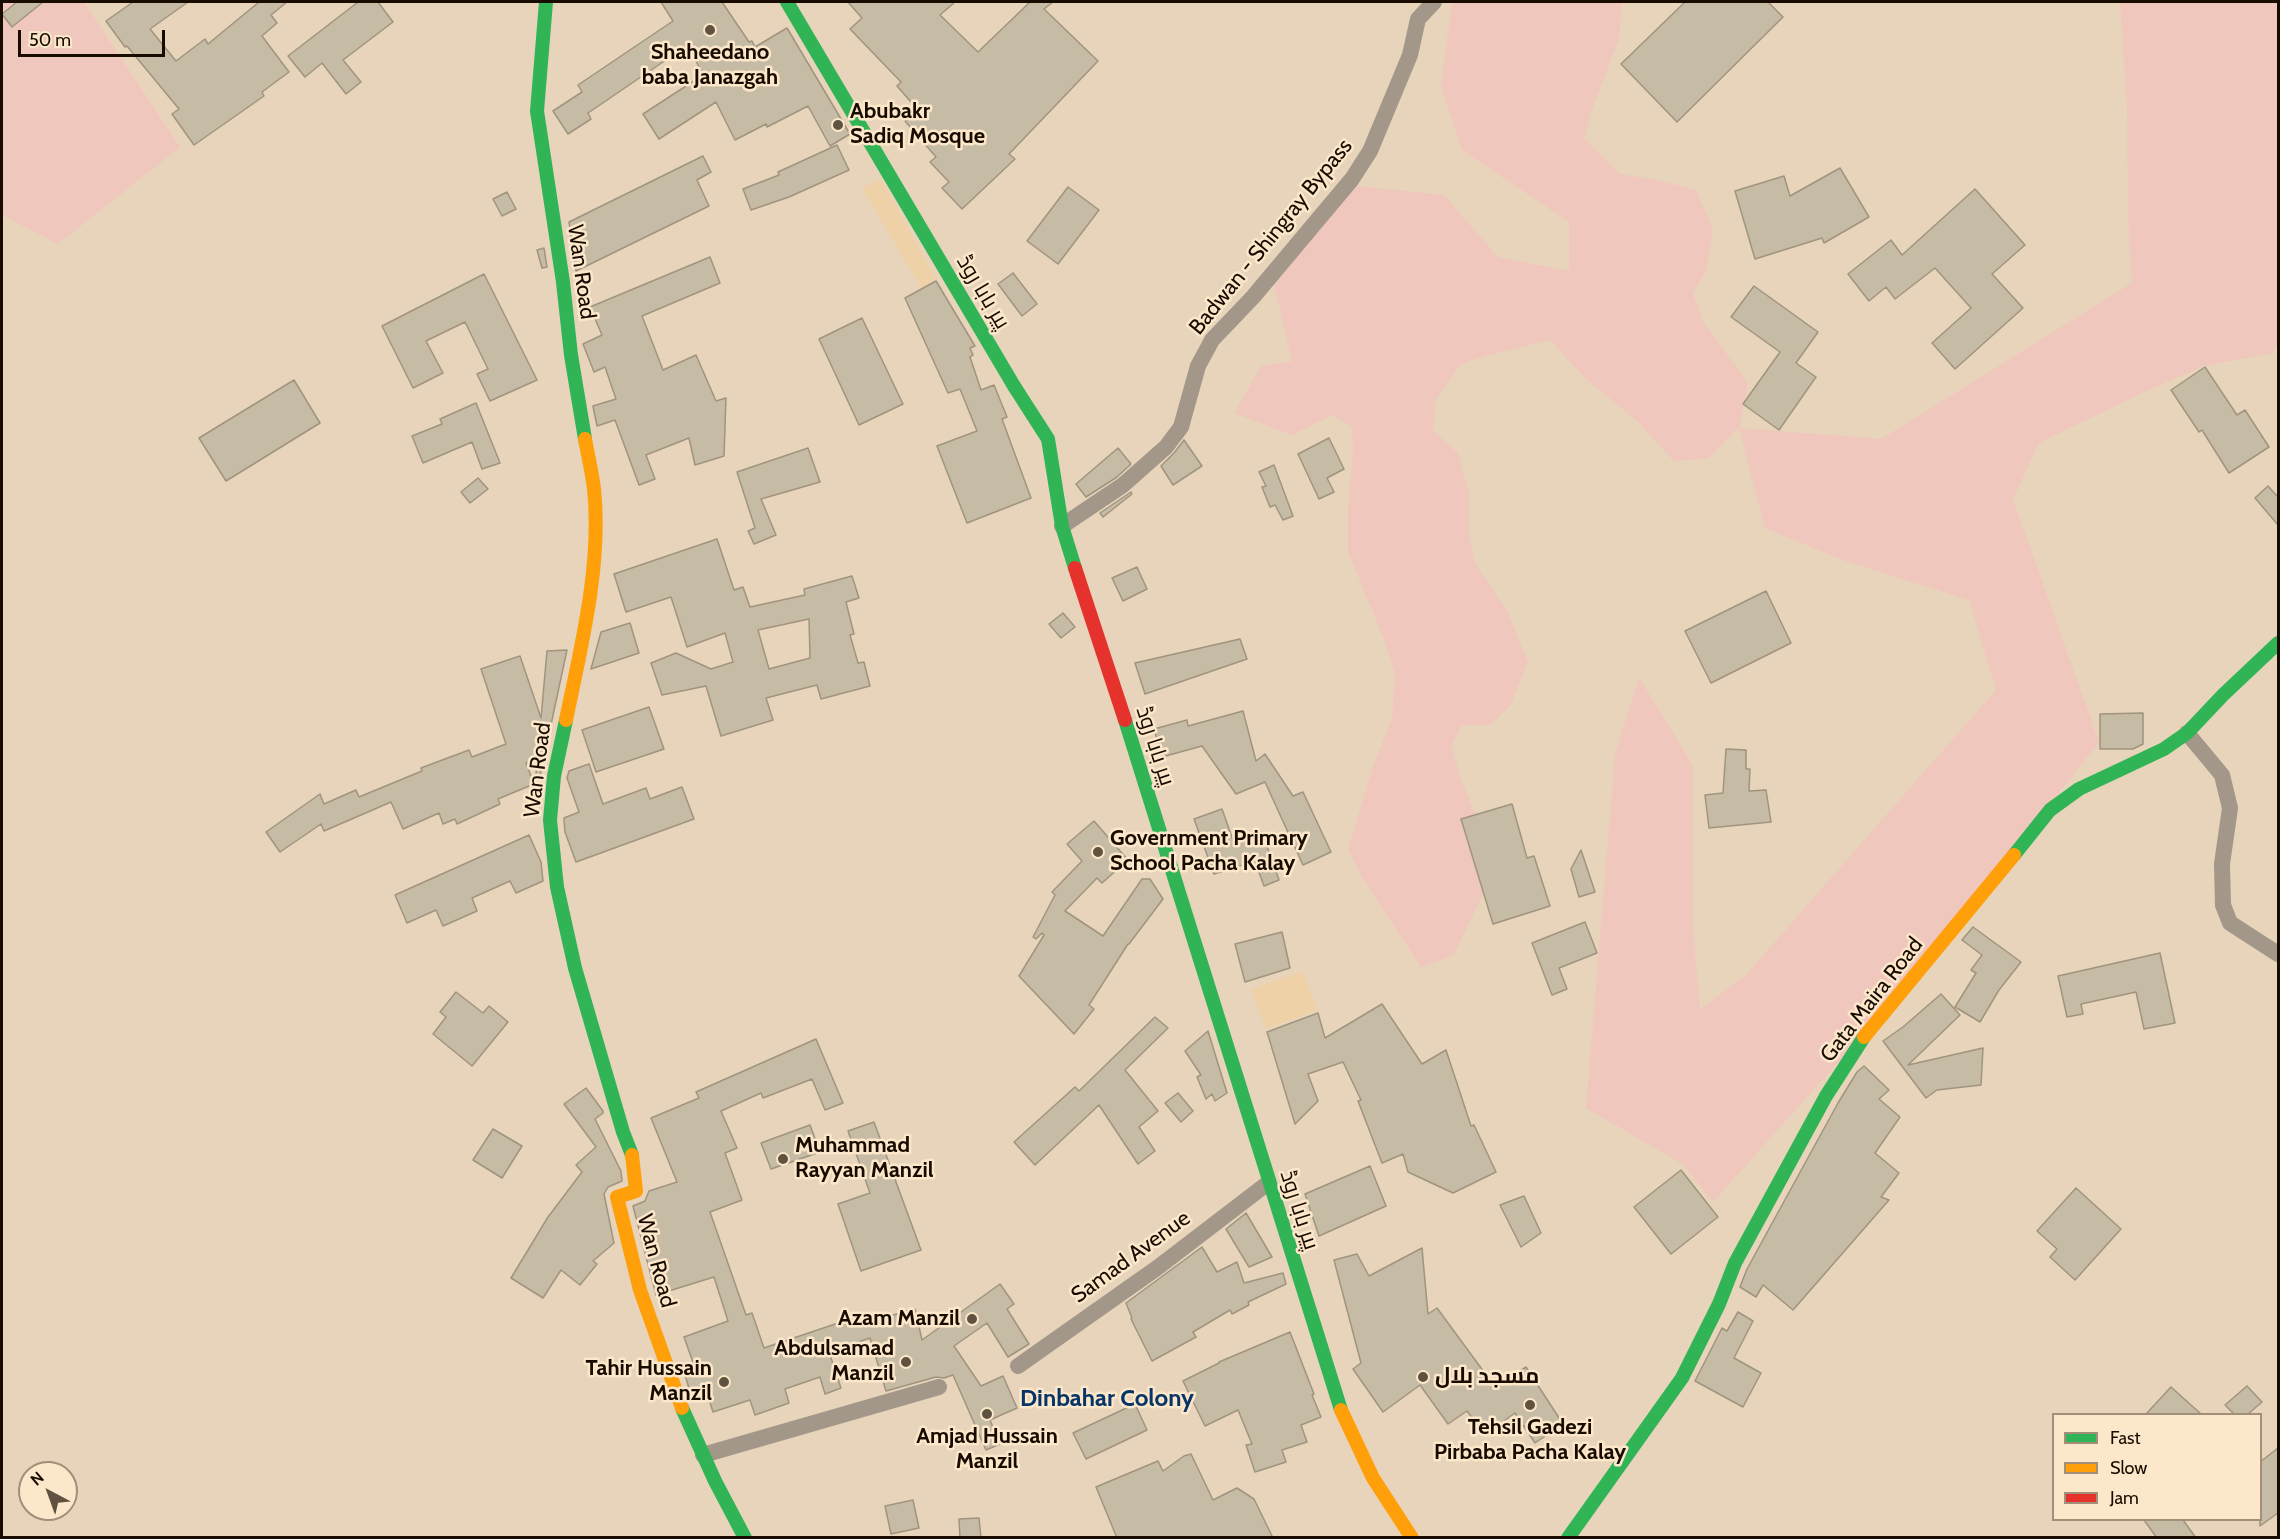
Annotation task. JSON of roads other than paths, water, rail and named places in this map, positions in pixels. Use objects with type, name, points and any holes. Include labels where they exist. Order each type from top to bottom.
[{"type":"street","name":"Wan Road","points":[[546,2],[537,111],[563,282],[571,355],[594,490],[594,543],[588,616],[554,776],[550,820],[556,883],[575,968],[623,1132],[633,1158],[636,1191],[617,1197],[643,1302],[672,1382],[715,1485],[745,1538]]},
{"type":"street","name":"پیر بابا روڈ","points":[[788,2],[1009,377],[1048,439],[1062,526],[1152,805],[1337,1402],[1373,1478],[1412,1538]]},
{"type":"street","name":"Badwan - Shingray Bypass","points":[[1062,526],[1123,485],[1166,447],[1181,427],[1198,366],[1212,340],[1252,297],[1344,188],[1370,151],[1410,55],[1418,19],[1434,2]]},
{"type":"street","name":"Gata Maira Road","points":[[1568,1538],[1682,1378],[1719,1304],[1735,1263],[1826,1096],[1859,1042],[1919,972],[2050,810],[2079,789],[2164,749],[2187,733],[2278,643]]},
{"type":"street","points":[[2187,733],[2222,775],[2230,808],[2222,864],[2223,905],[2230,923],[2278,954]]},
{"type":"street","name":"Samad Avenue","points":[[1018,1366],[1157,1268],[1268,1183]]},
{"type":"street","points":[[703,1455],[939,1387]]},
{"type":"street","points":[[1400,1519],[1405,1538]]},
{"type":"place","name":"Shaheedano baba Janazgah","points":[[710,30]]},
{"type":"place","name":"Abubakr Sadiq Mosque","points":[[838,125]]},
{"type":"place","name":"Government Primary School Pacha Kalay","points":[[1098,852]]},
{"type":"place","name":"Muhammad Rayyan Manzil","points":[[783,1159]]},
{"type":"place","name":"Azam Manzil","points":[[972,1319]]},
{"type":"place","name":"Abdulsamad Manzil","points":[[906,1362]]},
{"type":"place","name":"مسجد بلال","points":[[1423,1377]]},
{"type":"place","name":"Tahir Hussain Manzil","points":[[724,1382]]},
{"type":"place","name":"Tehsil Gadezi Pirbaba Pacha Kalay","points":[[1530,1405]]},
{"type":"place","name":"Amjad Hussain Manzil","points":[[987,1414]]},
{"type":"district","name":"Dinbahar Colony","points":[[1107,1399]]}]
